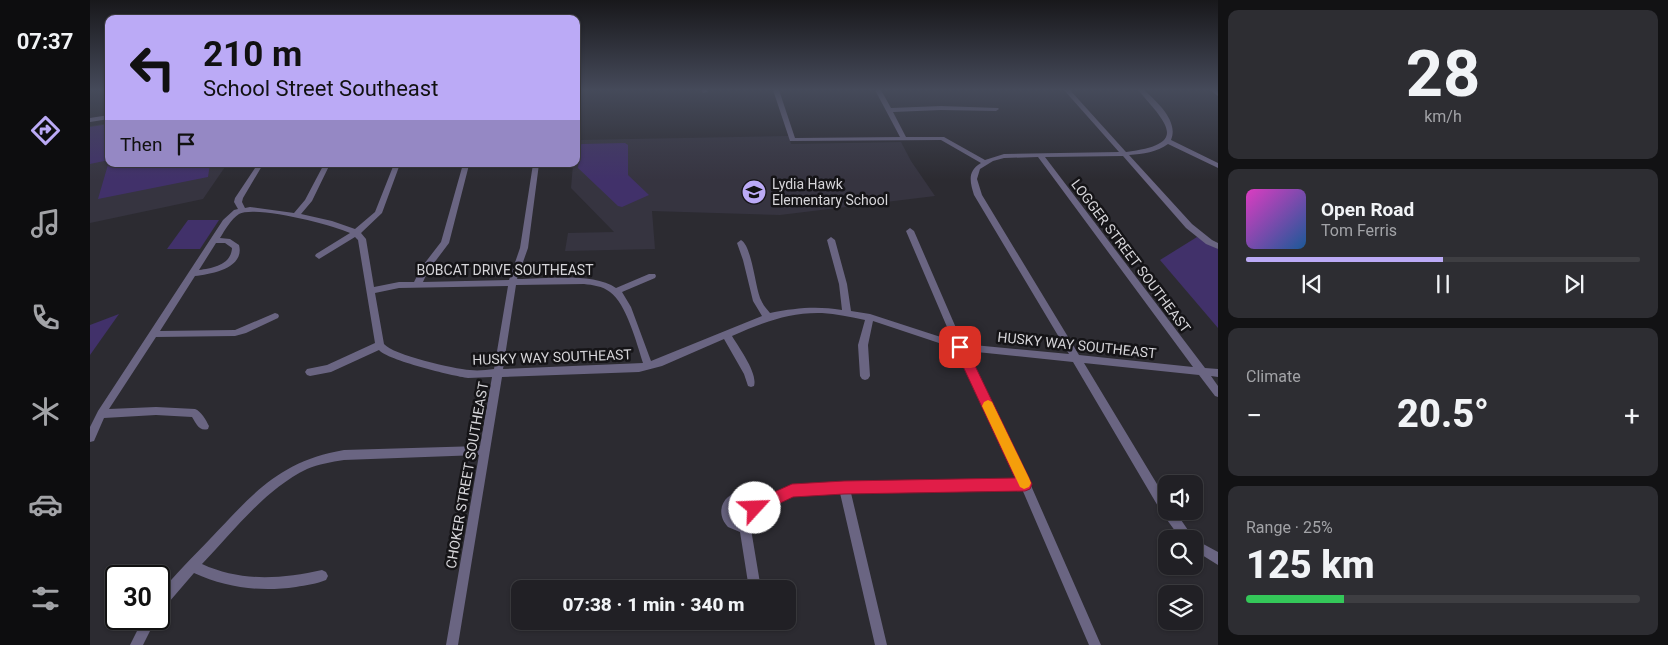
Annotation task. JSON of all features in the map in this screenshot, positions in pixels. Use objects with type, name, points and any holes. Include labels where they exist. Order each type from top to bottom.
[{"type":"street","points":[[786,120],[792,140],[942,138],[986,162]]},
{"type":"street","points":[[894,120],[903,138]]},
{"type":"street","points":[[1094,120],[1195,233],[1218,246]]},
{"type":"street","points":[[1158,495],[978,195],[974,184],[974,176],[977,168],[996,157],[1125,154],[1153,149],[1168,141],[1172,133],[1168,120]]},
{"type":"street","points":[[1168,141],[1218,166]]},
{"type":"street","name":"LOGGER STREET SOUTHEAST","points":[[1040,155],[1218,394]]},
{"type":"street","points":[[242,210],[238,202],[239,198],[258,167]]},
{"type":"street","points":[[295,216],[308,201],[325,167]]},
{"type":"street","points":[[319,256],[357,232],[378,213],[396,167]]},
{"type":"street","points":[[417,285],[424,270],[445,243],[465,167]]},
{"type":"street","name":"CHOKER STREET SOUTHEAST","points":[[452,645],[513,282],[524,248],[536,167]]},
{"type":"street","points":[[90,438],[101,414],[226,222],[242,210],[262,210],[338,224],[357,232],[362,239],[380,345],[328,369],[310,372]]},
{"type":"street","points":[[910,231],[960,347],[1025,484],[1095,645]]},
{"type":"street","points":[[193,273],[216,270],[230,262],[235,255],[236,247],[233,244],[214,240]]},
{"type":"street","points":[[831,240],[843,284],[847,312]]},
{"type":"street","points":[[741,243],[757,301],[768,317]]},
{"type":"street","points":[[648,366],[627,306],[617,292],[652,276]]},
{"type":"street","name":"BOBCAT DRIVE SOUTHEAST","points":[[370,291],[392,286],[590,281],[603,284],[617,292]]},
{"type":"street","name":"HUSKY WAY SOUTHEAST","points":[[380,345],[393,354],[442,369],[470,374],[624,370],[648,366],[768,317],[804,310],[847,312],[870,317],[960,347],[1218,373]]},
{"type":"street","points":[[153,334],[235,333],[275,316]]},
{"type":"street","points":[[865,376],[863,345],[870,317]]},
{"type":"street","points":[[726,334],[750,374],[751,383]]},
{"type":"street","points":[[101,414],[156,411],[195,413],[204,426]]},
{"type":"street","points":[[170,592],[265,489],[283,475],[309,462],[344,454],[485,450]]},
{"type":"street","points":[[755,508],[792,490],[1025,484]]},
{"type":"street","points":[[844,488],[881,645]]},
{"type":"street","points":[[734,498],[743,498],[752,502],[755,508],[756,516],[754,521],[745,526],[740,526],[731,521],[726,513],[727,504],[734,498]]},
{"type":"street","points":[[745,526],[754,580]]},
{"type":"street","points":[[1203,549],[1218,558]]},
{"type":"street","points":[[192,566],[218,578],[256,585],[279,584],[322,576]]},
{"type":"street","points":[[136,645],[144,630]]},
{"type":"shaded area","points":[[105,124],[105,167],[225,167],[203,199],[90,223],[90,126]]},
{"type":"shaded area","points":[[105,125],[105,161],[90,164],[90,127]]},
{"type":"shaded area","name":"Lydia Hawk Elementary School","points":[[789,136],[791,144],[901,142],[911,161],[935,196],[780,215],[652,211],[655,249],[565,251],[568,233],[614,232],[571,188],[573,167],[580,167],[580,140]]},
{"type":"shaded area","points":[[625,143],[628,145],[628,175],[649,195],[622,207],[618,206],[578,168],[580,167],[580,145]]},
{"type":"shaded area","points":[[107,167],[210,167],[208,177],[98,199]]},
{"type":"shaded area","points":[[188,220],[219,220],[200,249],[167,249]]},
{"type":"shaded area","points":[[1197,237],[1218,249],[1218,328],[1160,260]]},
{"type":"shaded area","points":[[119,314],[90,355],[90,325]]},
{"type":"slow traffic","points":[[988,406],[1024,483]]},
{"type":"place","name":"Lydia Hawk Elementary School","points":[[754,192]]},
{"type":"route","points":[[755,508],[792,490],[1025,484],[960,347]]}]
